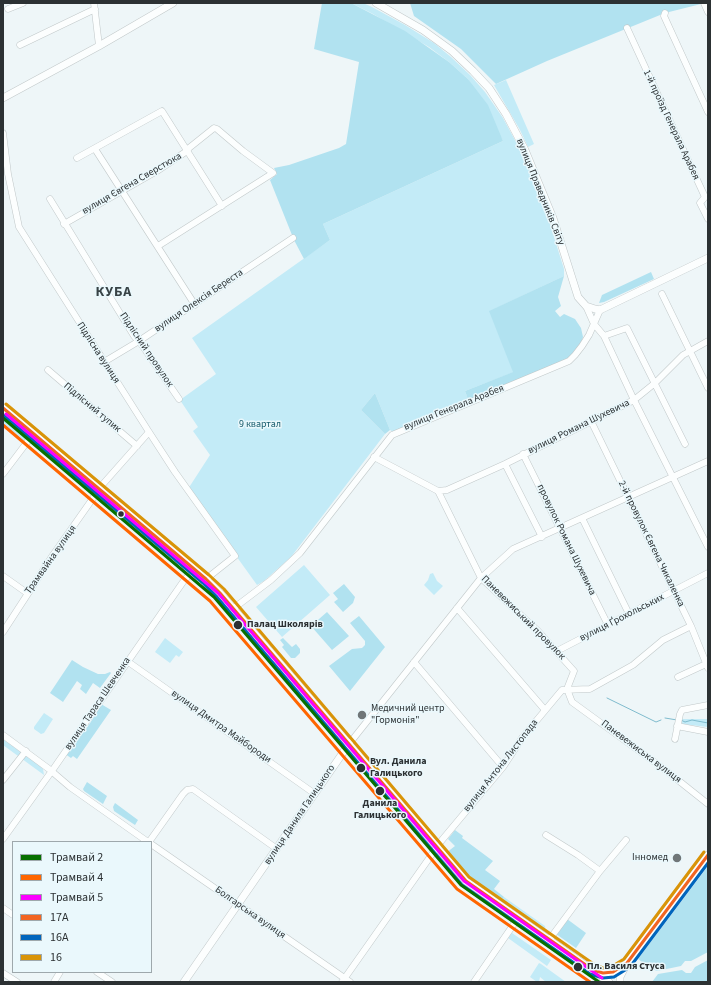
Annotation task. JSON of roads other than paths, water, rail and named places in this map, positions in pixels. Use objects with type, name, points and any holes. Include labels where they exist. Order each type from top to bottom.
[{"type":"main road","points":[[3,98],[99,46],[173,3]]},
{"type":"main road","name":"вулиця Праведників Світу","points":[[376,3],[423,30],[452,51],[474,70],[489,88],[506,114],[525,150],[553,218],[578,297],[586,306]]},
{"type":"main road","points":[[586,306],[595,310],[600,310],[707,260]]},
{"type":"main road","points":[[3,408],[206,579],[234,608],[466,881],[609,982]]},
{"type":"main road","name":"вулиця Данила Галицького","points":[[184,982],[349,744]]},
{"type":"main road","points":[[620,982],[620,977],[627,963],[708,855]]},
{"type":"main road","points":[[593,970],[603,973],[614,972],[627,963]]},
{"type":"street","points":[[8,9],[23,3]]},
{"type":"street","points":[[704,4],[708,12]]},
{"type":"street","points":[[20,45],[95,6],[99,46]]},
{"type":"street","points":[[665,13],[664,16],[708,112]]},
{"type":"street","name":"1-й проїзд Генерала Арабея","points":[[627,28],[705,197],[700,203],[708,219]]},
{"type":"street","points":[[77,158],[162,111],[222,206],[158,246]]},
{"type":"street","name":"вулиця Євгена Сверстюка","points":[[64,224],[157,172],[187,152],[214,128],[243,152],[273,173],[222,206]]},
{"type":"street","name":"Підлісна вулиця","points":[[3,133],[8,174],[20,227],[148,432],[235,556],[206,579]]},
{"type":"street","points":[[95,148],[194,304]]},
{"type":"street","name":"Підлісний провулок","points":[[50,199],[134,336],[179,399]]},
{"type":"street","name":"вулиця Олексія Береста","points":[[104,362],[139,341],[293,238]]},
{"type":"street","points":[[662,294],[708,388]]},
{"type":"street","points":[[586,306],[594,324],[604,336],[634,400],[708,547]]},
{"type":"street","name":"вулиця Генерала Арабея","points":[[234,608],[271,580],[296,557],[390,436],[569,361],[578,352],[589,335],[600,310]]},
{"type":"street","points":[[604,336],[627,328],[685,444]]},
{"type":"street","name":"вулиця Романа Шухевича","points":[[438,491],[447,490],[505,464],[634,400],[655,383],[683,354],[708,341]]},
{"type":"street","name":"Підлісний тупик","points":[[48,370],[137,446]]},
{"type":"street","name":"2-й провулок Євгена Чикаленка","points":[[591,421],[707,661]]},
{"type":"street","name":"Трамвайна вулиця","points":[[3,632],[28,593],[100,489],[148,432]]},
{"type":"street","points":[[3,474],[34,433]]},
{"type":"street","name":"провулок Романа Шухевича","points":[[523,454],[608,625]]},
{"type":"street","points":[[374,457],[438,491]]},
{"type":"street","name":"вулиця Данила Галицького","points":[[349,744],[481,578],[513,550],[708,462]]},
{"type":"street","points":[[505,464],[542,537]]},
{"type":"street","name":"Паневежиський провулок","points":[[438,491],[481,578],[538,631],[574,671],[567,689]]},
{"type":"street","points":[[582,518],[629,614]]},
{"type":"street","name":"вулиця Тараса Шевченка","points":[[3,839],[183,582],[194,569]]},
{"type":"street","name":"вулиця Ґрохольських","points":[[557,651],[708,573]]},
{"type":"street","points":[[3,576],[28,593]]},
{"type":"street","points":[[457,608],[545,710]]},
{"type":"street","points":[[567,689],[590,689],[633,665],[663,640],[691,626]]},
{"type":"street","name":"вулиця Дмитра Майбороди","points":[[128,661],[315,794]]},
{"type":"street","points":[[678,677],[707,661]]},
{"type":"street","points":[[414,662],[502,767]]},
{"type":"street","name":"вулиця Антона Листопада","points":[[346,981],[389,914],[437,847],[502,767],[522,738],[545,710],[562,690],[567,689]]},
{"type":"street","name":"Паневежиська вулиця","points":[[567,689],[572,702],[664,769],[708,804]]},
{"type":"street","points":[[674,739],[682,710],[708,705]]},
{"type":"street","points":[[677,726],[708,732]]},
{"type":"street","name":"Болгарська вулиця","points":[[3,735],[52,771],[70,787],[146,841]]},
{"type":"street","points":[[3,780],[26,751]]},
{"type":"street","points":[[150,841],[183,794],[187,790],[193,789],[277,849]]},
{"type":"street","points":[[546,835],[600,871]]},
{"type":"street","points":[[549,940],[600,871],[626,840]]},
{"type":"street","name":"Болгарська вулиця","points":[[152,845],[346,981]]},
{"type":"street","points":[[3,908],[12,914]]},
{"type":"street","points":[[474,982],[518,918]]},
{"type":"street","points":[[3,973],[17,982]]},
{"type":"street","points":[[54,982],[59,973]]},
{"type":"street","points":[[99,973],[112,982]]},
{"type":"waterway","points":[[607,698],[656,722],[661,720]]},
{"type":"waterway","points":[[665,718],[677,720]]},
{"type":"waterway","points":[[681,720],[685,722],[692,720],[708,723]]},
{"type":"tram line","name":"5","points":[[6,414],[218,593],[464,881],[602,978]]},
{"type":"tram line","name":"2","points":[[3,418],[214,597],[461,885],[599,982]]},
{"type":"tram line","name":"4","points":[[3,425],[210,601],[457,889],[590,982]]},
{"type":"place","name":"Палац Школярів","points":[[238,625]]},
{"type":"place","name":"Медичний центр \"Гормонія\"","points":[[362,715]]},
{"type":"place","name":"Вул. Данила Галицького","points":[[361,768]]},
{"type":"place","name":"Данила Галицького","points":[[380,791]]},
{"type":"place","name":"Інномед","points":[[677,858]]},
{"type":"place","name":"Пл. Василя Стуса","points":[[578,967]]},
{"type":"district","name":"КУБА","points":[[114,293]]},
{"type":"park label","name":"9 квартал","points":[[260,425]]}]
